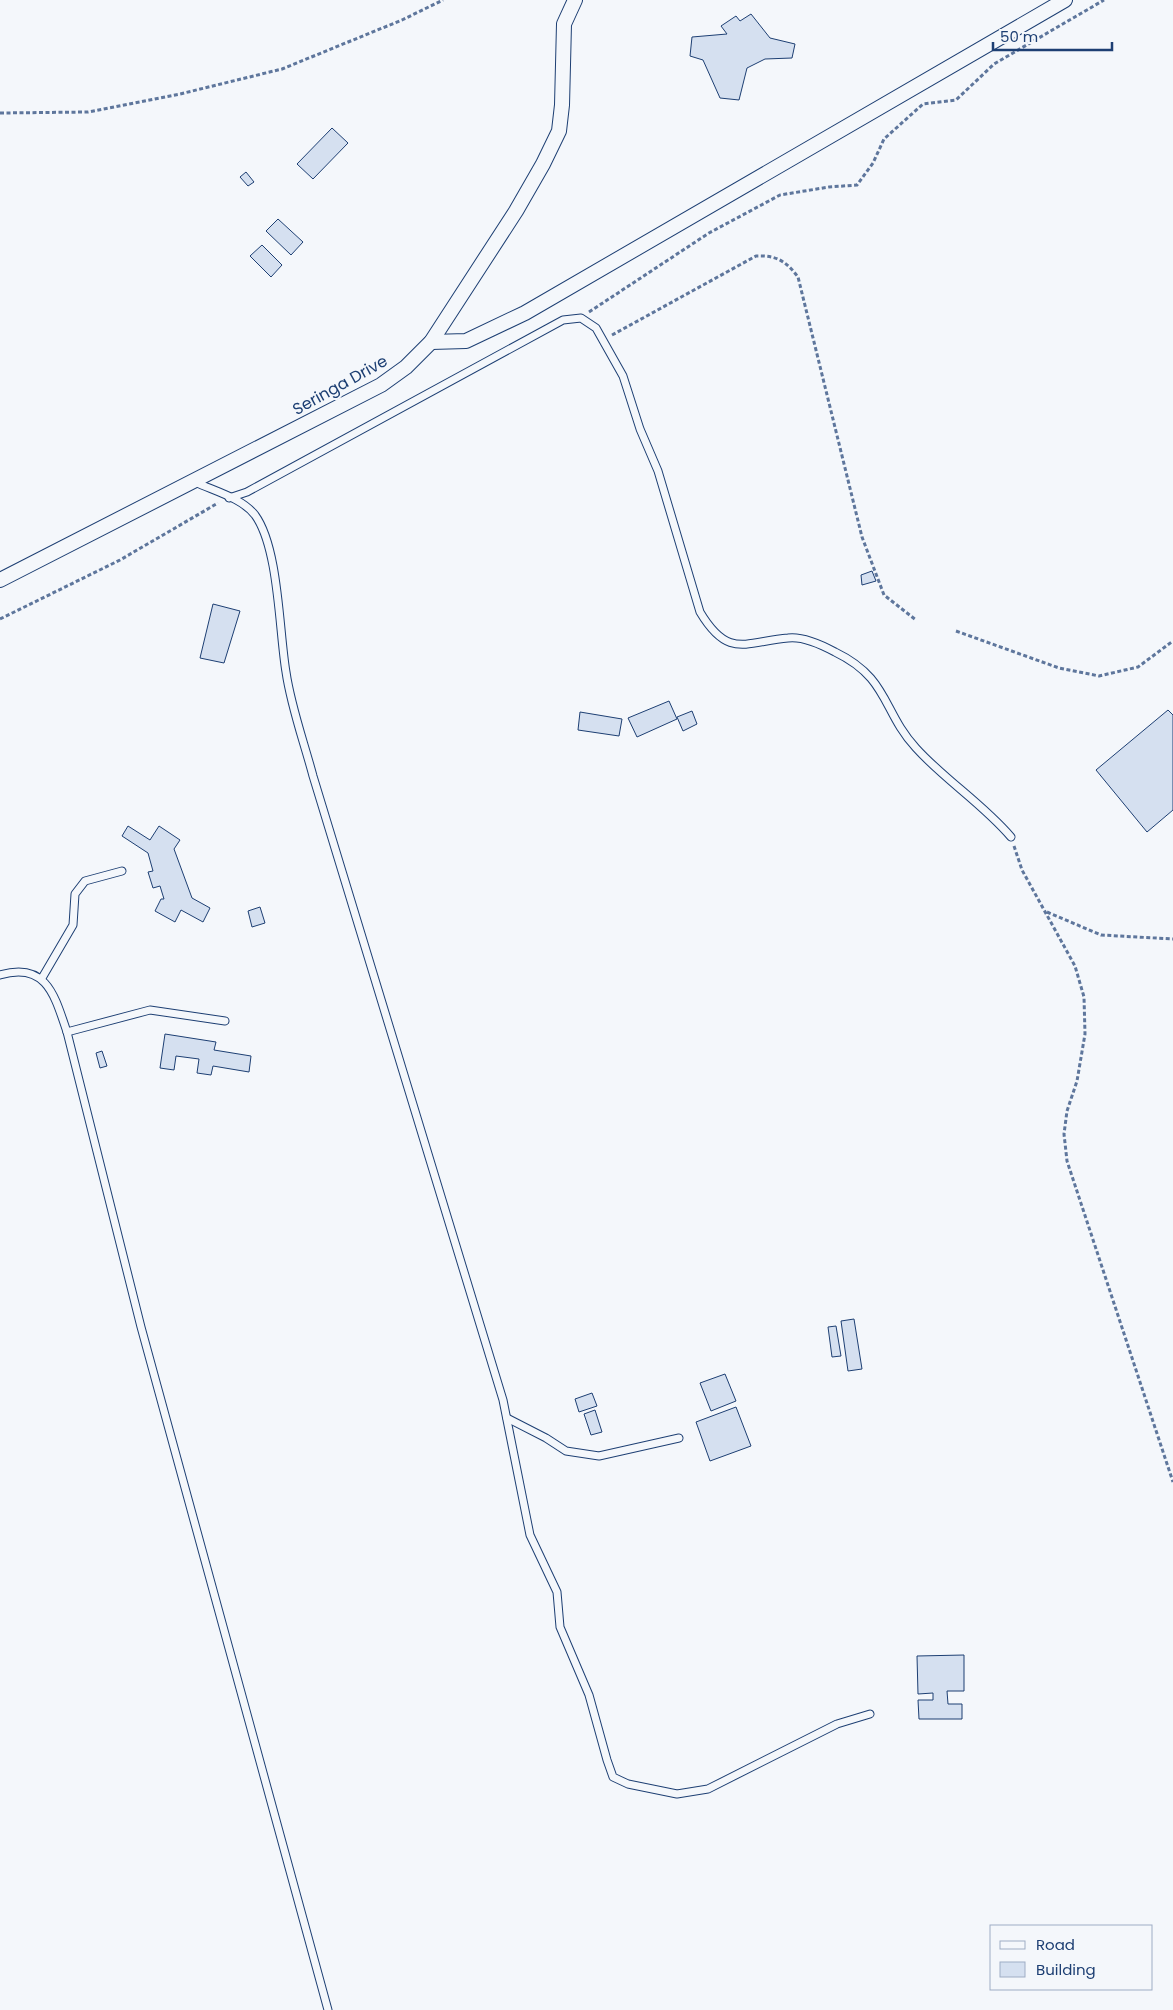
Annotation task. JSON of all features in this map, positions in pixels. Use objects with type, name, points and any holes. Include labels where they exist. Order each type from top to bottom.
[{"type":"street","name":"Seringa Drive","points":[[1,575],[195,482],[382,385],[406,367],[431,342],[516,211],[559,131],[563,96],[564,24],[575,0]]},
{"type":"street","points":[[431,342],[466,341],[525,313],[1065,0]]},
{"type":"lane","points":[[228,498],[247,492],[562,320],[581,318],[596,328],[623,376],[640,429],[658,471],[700,612],[708,625],[722,638],[732,643],[756,644],[789,637],[817,644],[849,658],[866,671],[878,686],[914,746],[1010,837]]},
{"type":"lane","points":[[195,482],[228,498],[241,502],[255,515],[262,530],[274,568],[286,674],[313,776],[359,932],[444,1202],[507,1418],[530,1535],[557,1592],[560,1627],[589,1695],[607,1760],[614,1777],[628,1784],[677,1794],[708,1789],[836,1724],[870,1714]]},
{"type":"lane","points":[[42,978],[73,925],[74,894],[85,881],[122,871]]},
{"type":"lane","points":[[0,975],[28,974],[42,978],[54,992],[68,1032],[142,1327],[328,2010]]},
{"type":"lane","points":[[68,1032],[150,1010],[225,1021]]},
{"type":"lane","points":[[507,1418],[546,1438],[566,1451],[599,1456],[679,1438]]},
{"type":"path","points":[[0,113],[88,112],[180,94],[273,71],[402,20],[443,0]]},
{"type":"path","points":[[581,318],[603,301],[709,234],[780,195],[829,187],[857,185],[874,163],[884,139],[923,104],[956,100],[994,64],[1104,0]]},
{"type":"path","points":[[603,340],[756,256],[772,256],[791,268],[798,277],[862,537],[884,595],[916,620]]},
{"type":"path","points":[[0,619],[120,560],[228,498]]},
{"type":"path","points":[[956,631],[1059,668],[1099,676],[1138,667],[1173,641]]},
{"type":"path","points":[[1010,837],[1022,870],[1075,966],[1084,997],[1085,1034],[1076,1081],[1067,1111],[1064,1134],[1067,1161],[1173,1482]]},
{"type":"path","points":[[1046,911],[1101,935],[1173,939]]},
{"type":"building","points":[[751,14],[770,38],[795,44],[792,58],[765,59],[747,68],[739,100],[720,98],[703,60],[690,56],[692,37],[727,34],[721,26],[736,16],[740,21]]},
{"type":"building","points":[[332,128],[348,143],[313,179],[297,164]]},
{"type":"building","points":[[246,172],[254,182],[248,186],[240,177]]},
{"type":"building","points":[[278,219],[303,242],[291,255],[266,231]]},
{"type":"building","points":[[262,245],[282,265],[271,277],[250,256]]},
{"type":"building","points":[[872,571],[876,581],[862,585],[861,575]]},
{"type":"building","points":[[213,604],[240,611],[224,663],[200,658]]},
{"type":"building","points":[[669,701],[677,719],[637,737],[628,718]]},
{"type":"building","points":[[1168,710],[1173,715],[1173,810],[1147,832],[1096,770]]},
{"type":"building","points":[[692,711],[697,724],[683,731],[677,717]]},
{"type":"building","points":[[580,712],[622,719],[619,736],[578,730]]},
{"type":"building","points":[[128,826],[150,840],[159,826],[180,840],[174,849],[192,898],[210,908],[203,922],[181,910],[175,922],[155,911],[161,899],[164,899],[160,886],[153,888],[148,872],[153,871],[148,853],[122,836]]},
{"type":"building","points":[[260,907],[265,923],[252,927],[248,911]]},
{"type":"building","points":[[165,1034],[216,1042],[214,1050],[251,1056],[249,1072],[213,1066],[211,1075],[197,1073],[199,1059],[176,1056],[174,1070],[160,1068]]},
{"type":"building","points":[[102,1051],[107,1066],[100,1068],[96,1053]]},
{"type":"building","points":[[854,1319],[862,1369],[848,1371],[841,1321]]},
{"type":"building","points":[[836,1326],[841,1356],[832,1357],[828,1327]]},
{"type":"building","points":[[725,1374],[736,1401],[711,1411],[700,1383]]},
{"type":"building","points":[[592,1393],[597,1406],[579,1412],[575,1399]]},
{"type":"building","points":[[736,1407],[751,1446],[710,1461],[696,1422]]},
{"type":"building","points":[[595,1410],[602,1432],[591,1435],[584,1414]]},
{"type":"building","points":[[964,1655],[964,1691],[947,1691],[948,1704],[962,1704],[962,1719],[919,1719],[918,1700],[933,1700],[933,1693],[918,1694],[917,1656]]}]
